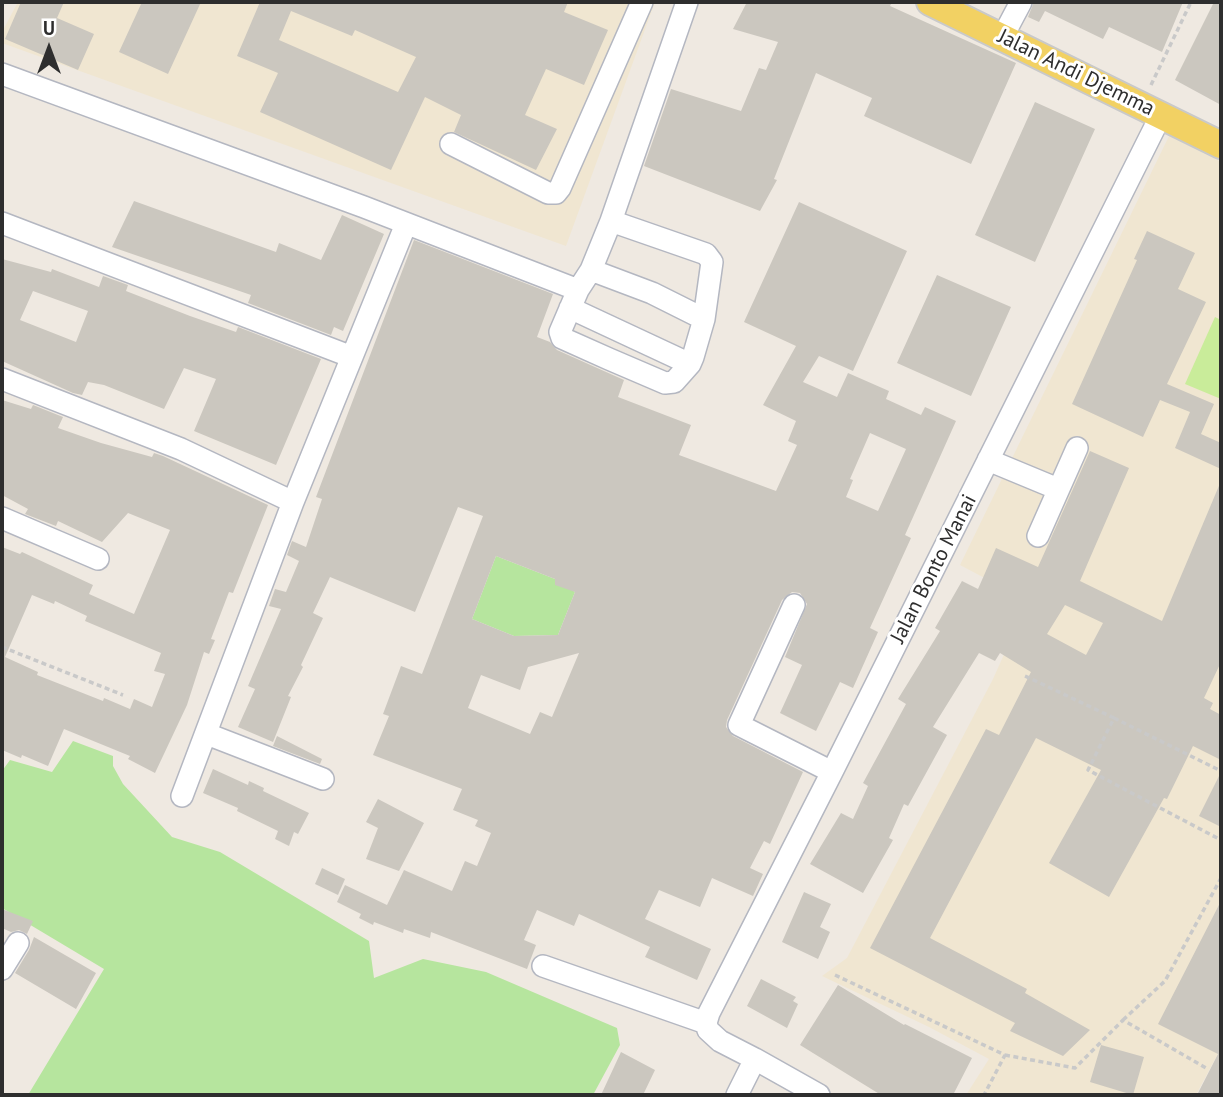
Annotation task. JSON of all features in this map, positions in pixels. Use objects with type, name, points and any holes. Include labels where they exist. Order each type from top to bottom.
[{"type":"main road","name":"Jalan Andi Djemma","points":[[930,2],[1221,145]]},
{"type":"street","points":[[451,144],[548,193],[556,193],[642,2]]},
{"type":"street","points":[[611,221],[706,254],[712,262],[704,319],[690,364],[674,383],[664,383],[562,338],[560,332],[574,299],[591,270],[611,221],[687,2]]},
{"type":"street","points":[[1003,36],[1021,2]]},
{"type":"street","points":[[2,74],[406,224],[574,299],[581,315],[690,364]]},
{"type":"street","name":"Jalan Bonto Manai","points":[[706,1023],[988,460],[1151,110]]},
{"type":"street","points":[[2,223],[352,357]]},
{"type":"street","points":[[182,796],[293,502],[406,224]]},
{"type":"street","points":[[591,270],[652,293],[704,319]]},
{"type":"street","points":[[2,379],[181,449],[293,502]]},
{"type":"street","points":[[1038,536],[1077,448]]},
{"type":"street","points":[[988,460],[1058,489]]},
{"type":"street","points":[[2,518],[98,559]]},
{"type":"street","points":[[794,605],[739,725],[832,772]]},
{"type":"street","points":[[207,734],[323,779]]},
{"type":"street","points":[[2,969],[18,943]]},
{"type":"street","points":[[543,966],[706,1023],[708,1030],[720,1041],[819,1095]]},
{"type":"street","points":[[737,1095],[755,1059]]},
{"type":"path","points":[[1151,110],[1191,2]]},
{"type":"path","points":[[2,648],[123,695]]},
{"type":"path","points":[[1025,676],[1221,771]]},
{"type":"path","points":[[1114,718],[1088,770],[1221,840]]},
{"type":"path","points":[[835,975],[1005,1055],[1076,1068],[1165,981],[1221,878]]},
{"type":"path","points":[[1123,1020],[1206,1068]]},
{"type":"path","points":[[984,1095],[1005,1055]]},
{"type":"shaded area","points":[[18,2],[655,2],[566,246],[2,43],[2,32]]},
{"type":"shaded area","points":[[1170,134],[1221,162],[1221,1048],[1196,1095],[966,1095],[989,1059],[822,976],[847,958],[993,679],[1028,601],[960,565]]},
{"type":"green space","points":[[1215,317],[1221,320],[1221,399],[1185,384]]},
{"type":"green space","points":[[496,556],[555,579],[575,592],[558,635],[514,636],[472,619]]},
{"type":"green space","points":[[73,741],[113,756],[113,766],[123,784],[172,837],[220,852],[369,941],[374,978],[423,959],[486,972],[617,1028],[620,1045],[593,1095],[28,1095],[104,969],[2,908],[2,771],[10,760],[52,772]]},
{"type":"building","points":[[21,2],[64,2],[57,18],[94,34],[78,70],[5,39]]},
{"type":"building","points":[[142,2],[201,2],[168,74],[119,52]]},
{"type":"building","points":[[260,2],[568,2],[564,12],[608,30],[584,85],[546,69],[525,115],[557,129],[536,170],[454,132],[461,115],[425,97],[391,170],[260,112],[278,73],[237,56]],"holes":[[[291,11],[352,36],[355,30],[416,57],[398,92],[279,40]]]},
{"type":"building","points":[[747,2],[892,2],[890,6],[1016,63],[971,164],[864,116],[872,98],[816,73],[774,179],[777,180],[760,211],[644,166],[671,89],[741,111],[759,68],[766,70],[778,42],[733,29]]},
{"type":"building","points":[[1034,2],[1183,2],[1162,52],[1109,27],[1103,39],[1045,11],[1039,22],[1028,17]]},
{"type":"building","points":[[1214,2],[1221,2],[1221,105],[1175,80]]},
{"type":"building","points":[[1035,102],[1095,129],[1035,262],[975,235]]},
{"type":"building","points":[[134,201],[276,252],[279,243],[321,260],[342,215],[384,234],[343,331],[334,327],[331,335],[248,303],[251,295],[112,247]]},
{"type":"building","points":[[799,202],[907,251],[853,371],[819,356],[803,382],[837,397],[848,373],[889,391],[886,399],[921,415],[925,407],[956,421],[905,535],[911,538],[870,628],[878,632],[853,688],[840,682],[816,731],[780,713],[802,665],[785,657],[807,604],[800,593],[792,592],[782,600],[727,720],[726,727],[733,736],[803,772],[770,844],[764,841],[750,868],[763,874],[753,896],[712,878],[700,907],[659,890],[645,919],[711,949],[697,980],[645,957],[650,947],[579,914],[574,926],[537,910],[524,940],[536,945],[527,969],[431,932],[430,938],[404,929],[403,933],[374,922],[373,925],[359,918],[361,914],[337,902],[345,885],[387,905],[404,870],[452,891],[465,861],[477,866],[491,833],[475,826],[478,820],[453,810],[462,789],[373,755],[389,716],[383,714],[401,666],[422,674],[483,516],[458,507],[415,612],[330,577],[313,613],[323,618],[288,696],[291,697],[273,742],[238,727],[255,689],[248,686],[281,609],[269,606],[275,589],[286,592],[299,561],[287,555],[292,541],[306,547],[322,499],[316,497],[414,240],[553,294],[537,337],[550,342],[557,350],[624,380],[618,397],[691,425],[679,455],[776,491],[797,445],[788,441],[796,421],[763,405],[796,346],[744,322]],"holes":[[[870,433],[906,449],[878,511],[846,497],[853,480],[850,479]],[[496,556],[555,579],[555,585],[575,592],[558,635],[514,636],[472,619]],[[579,653],[552,717],[540,712],[530,734],[468,708],[481,675],[520,690],[528,667]]]},
{"type":"building","points":[[1147,231],[1195,253],[1178,289],[1206,302],[1167,384],[1214,404],[1201,434],[1221,443],[1221,469],[1175,448],[1190,412],[1160,400],[1143,437],[1072,404],[1137,260],[1134,259]]},
{"type":"building","points":[[2,259],[51,272],[52,269],[99,287],[103,276],[128,285],[126,291],[190,316],[236,332],[238,327],[321,359],[276,465],[194,431],[216,379],[184,368],[164,409],[104,385],[88,382],[82,395],[73,393],[2,361]],"holes":[[[33,291],[88,311],[76,342],[20,320]]]},
{"type":"building","points":[[937,275],[1011,307],[971,396],[897,363]]},
{"type":"building","points":[[2,400],[31,409],[33,405],[63,417],[58,428],[101,443],[152,457],[154,453],[163,456],[268,505],[233,593],[229,592],[211,639],[215,640],[209,654],[204,652],[187,705],[155,773],[128,759],[130,756],[64,729],[48,766],[2,750],[2,547],[20,554],[22,552],[93,585],[89,594],[134,614],[170,530],[128,513],[102,542],[58,521],[56,526],[25,514],[28,509],[2,495]],"holes":[[[32,595],[54,604],[55,601],[87,616],[85,621],[161,653],[154,671],[165,674],[152,707],[134,699],[130,709],[104,698],[103,701],[37,675],[38,672],[5,657]]]},
{"type":"building","points":[[1090,451],[1129,468],[1080,581],[1162,621],[1221,481],[1221,662],[1204,698],[1213,703],[1210,709],[1221,715],[1221,760],[1193,746],[1167,799],[1164,798],[1109,897],[1049,863],[1101,770],[1036,738],[930,938],[1027,989],[1025,993],[1090,1030],[1063,1056],[1010,1031],[1015,1023],[870,948],[986,729],[999,735],[1031,672],[1000,653],[995,661],[979,653],[933,727],[947,735],[908,806],[904,804],[889,838],[893,840],[863,893],[810,864],[841,813],[853,819],[868,786],[863,783],[906,704],[898,699],[940,631],[935,628],[962,581],[978,589],[996,548],[1038,567]],"holes":[[[1065,605],[1103,623],[1086,655],[1047,634]]]},
{"type":"building","points":[[277,736],[322,759],[320,764],[273,746]]},
{"type":"building","points":[[213,769],[248,785],[249,781],[264,788],[263,791],[309,813],[298,834],[294,832],[289,846],[275,839],[278,831],[237,811],[238,808],[203,793]]},
{"type":"building","points":[[1221,772],[1221,827],[1199,816]]},
{"type":"building","points":[[378,799],[424,823],[399,871],[366,859],[378,828],[366,822]]},
{"type":"building","points":[[322,868],[345,879],[338,895],[315,884]]},
{"type":"building","points":[[804,892],[831,904],[820,927],[830,932],[818,959],[782,942]]},
{"type":"building","points":[[1221,901],[1221,1095],[1197,1095],[1218,1054],[1158,1024]]},
{"type":"building","points":[[2,909],[33,921],[27,934],[2,928]]},
{"type":"building","points":[[34,937],[96,973],[76,1009],[15,973]]},
{"type":"building","points":[[761,979],[796,997],[793,1001],[798,1004],[787,1028],[747,1006]]},
{"type":"building","points":[[838,985],[904,1025],[972,1058],[953,1095],[881,1095],[800,1045]]},
{"type":"building","points":[[1101,1045],[1144,1057],[1133,1095],[1090,1082]]},
{"type":"building","points":[[621,1052],[655,1070],[643,1095],[601,1095]]}]
